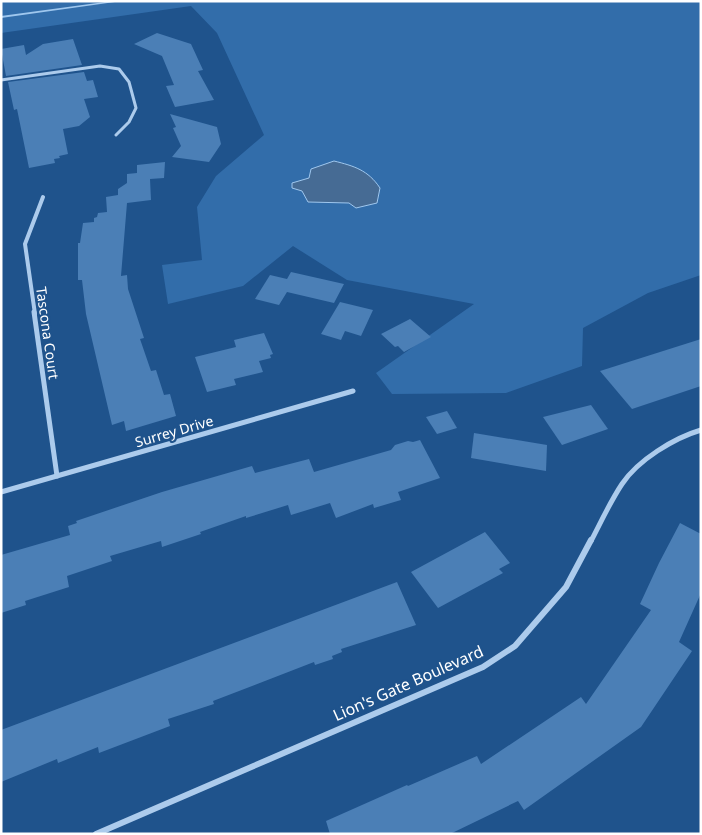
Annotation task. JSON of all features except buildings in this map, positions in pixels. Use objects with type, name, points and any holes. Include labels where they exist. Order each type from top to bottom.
[{"type":"street","points":[[1,80],[100,66],[119,69],[129,82],[136,108],[129,122],[116,134]]},
{"type":"street","name":"Tascona Court","points":[[43,197],[25,244],[57,476]]},
{"type":"street","name":"Surrey Drive","points":[[1,492],[353,391]]},
{"type":"street","name":"Lion's Gate Boulevard","points":[[96,834],[483,667],[515,646],[566,587],[623,482],[652,454],[684,435],[701,430]]},
{"type":"shaded area","points":[[1,1],[701,1],[701,275],[648,293],[583,328],[582,366],[506,393],[392,394],[376,373],[474,304],[347,280],[293,246],[243,286],[168,304],[162,265],[202,260],[197,207],[216,176],[264,135],[217,33],[191,6],[1,33]]},
{"type":"shaded area","points":[[334,161],[354,167],[371,177],[380,188],[377,203],[356,208],[349,203],[308,202],[302,191],[292,188],[292,183],[309,178],[311,169]]},
{"type":"waterway","points":[[1,17],[121,1]]}]
